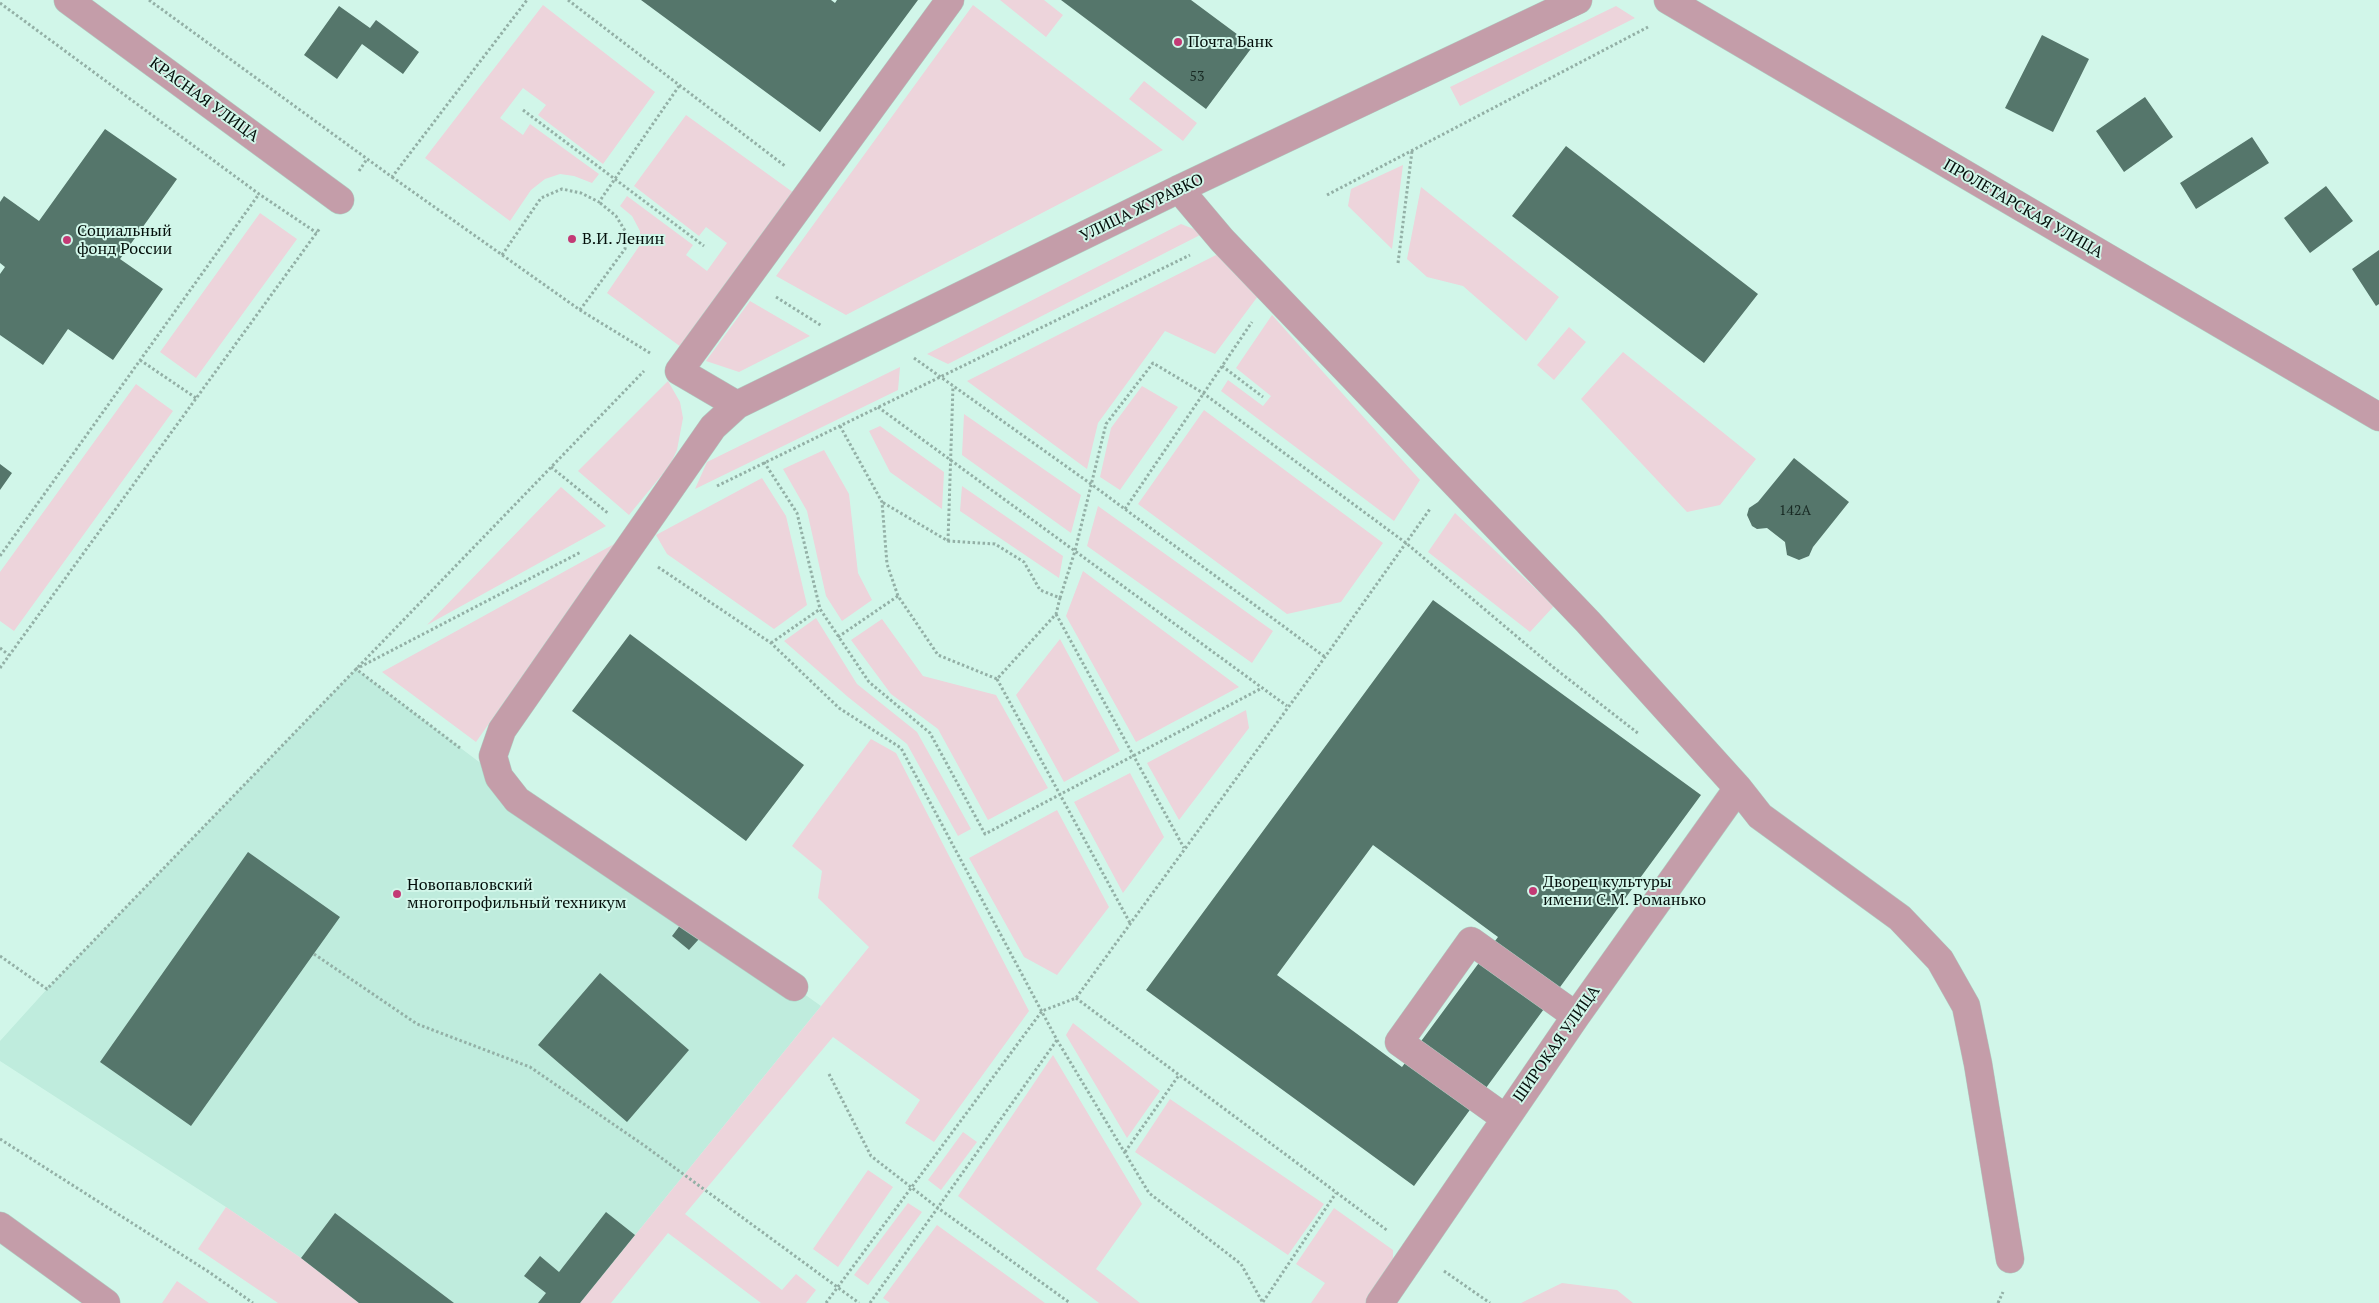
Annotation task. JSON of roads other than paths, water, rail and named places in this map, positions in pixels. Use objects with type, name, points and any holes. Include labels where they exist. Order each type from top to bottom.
[{"type":"street","name":"КРАСНАЯ УЛИЦА","points":[[68,0],[340,200]]},
{"type":"street","points":[[737,405],[668,364],[748,280],[950,0]]},
{"type":"street","name":"УЛИЦА ЖУРАВКО","points":[[794,987],[517,800],[499,778],[493,756],[502,730],[713,427],[737,405],[1179,189],[1578,0]]},
{"type":"street","name":"ПРОЛЕТАРСКАЯ УЛИЦА","points":[[1675,5],[2379,416]]},
{"type":"street","points":[[1179,189],[1222,240],[1588,622],[1738,788],[1760,816],[1900,918],[1940,960],[1966,1006],[1978,1064],[2010,1259]]},
{"type":"street","name":"ШИРОКАЯ УЛИЦА","points":[[1380,1303],[1505,1118],[1738,788]]},
{"type":"street","points":[[1505,1118],[1399,1042],[1471,941],[1576,1016]]},
{"type":"street","points":[[0,1226],[106,1303]]},
{"type":"place","name":"Почта Банк","points":[[1178,42]]},
{"type":"place","name":"В.И. Ленин","points":[[572,239]]},
{"type":"place","name":"Социальный фонд России","points":[[67,240]]},
{"type":"place","name":"Дворец культуры имени С.М. Романько","points":[[1533,891]]},
{"type":"place","name":"Новопавловский многопрофильный техникум","points":[[397,894]]}]
